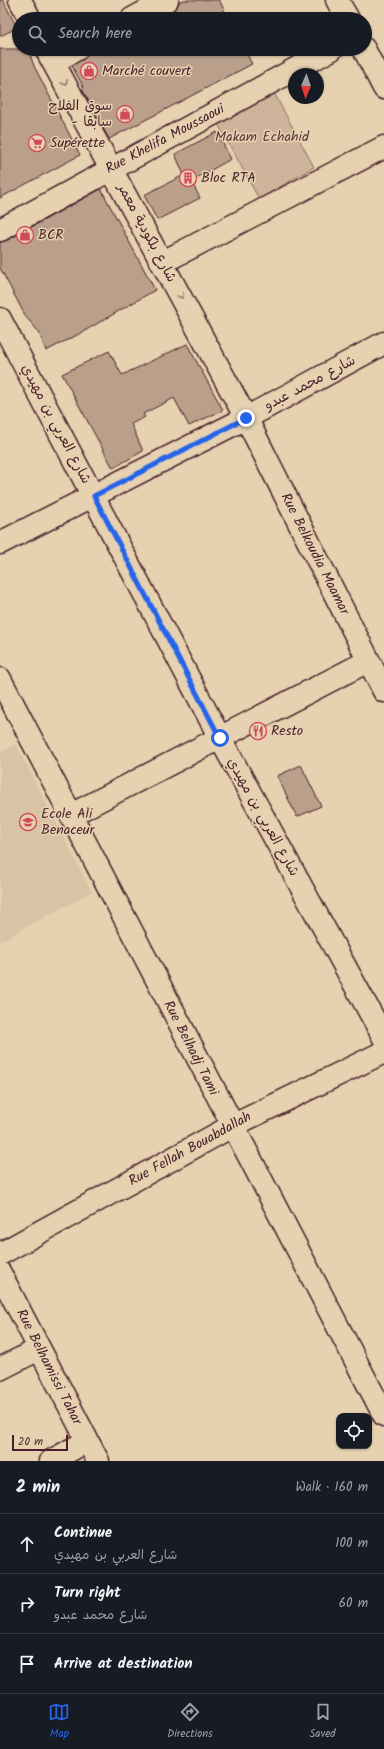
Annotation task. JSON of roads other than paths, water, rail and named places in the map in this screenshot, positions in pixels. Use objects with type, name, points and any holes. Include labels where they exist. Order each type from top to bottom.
[{"type":"street","points":[[20,0],[26,12]]},
{"type":"street","points":[[145,12],[167,0]]},
{"type":"street","points":[[337,0],[344,12]]},
{"type":"street","name":"شارع بلكودية معمر","points":[[51,56],[246,418]]},
{"type":"street","name":"Rue Khelifa Moussaoui","points":[[0,230],[319,56]]},
{"type":"street","points":[[368,56],[384,88]]},
{"type":"street","points":[[163,262],[384,147]]},
{"type":"street","name":"شارع العربي بن مهيدي","points":[[0,319],[220,738],[384,1038]]},
{"type":"street","name":"شارع محمد عبدو","points":[[0,543],[246,418],[384,343]]},
{"type":"street","name":"Rue Belkoudia Maamar","points":[[246,418],[384,691]]},
{"type":"street","points":[[71,815],[368,661]]},
{"type":"street","name":"Rue Belhadj Tami","points":[[0,679],[384,1415]]},
{"type":"street","name":"Rue Fellah Bouabdallah","points":[[0,1254],[232,1126],[384,1052]]},
{"type":"street","name":"Rue Belhamissi Tahar","points":[[0,1273],[98,1461]]},
{"type":"street","points":[[0,1369],[39,1349]]},
{"type":"street","points":[[51,1461],[87,1441]]},
{"type":"place","name":"Marché couvert","points":[[89,71]]},
{"type":"place","name":"سوق الفلاح - سابقا","points":[[125,114]]},
{"type":"place","name":"Supérette","points":[[37,143]]},
{"type":"place","name":"Bloc RTA","points":[[188,178]]},
{"type":"place","name":"BCR","points":[[25,235]]},
{"type":"place","name":"Resto","points":[[258,731]]},
{"type":"place","name":"Ecole Ali Benaceur","points":[[28,822]]},
{"type":"park label","name":"Makam Echahid","points":[[262,137]]}]
